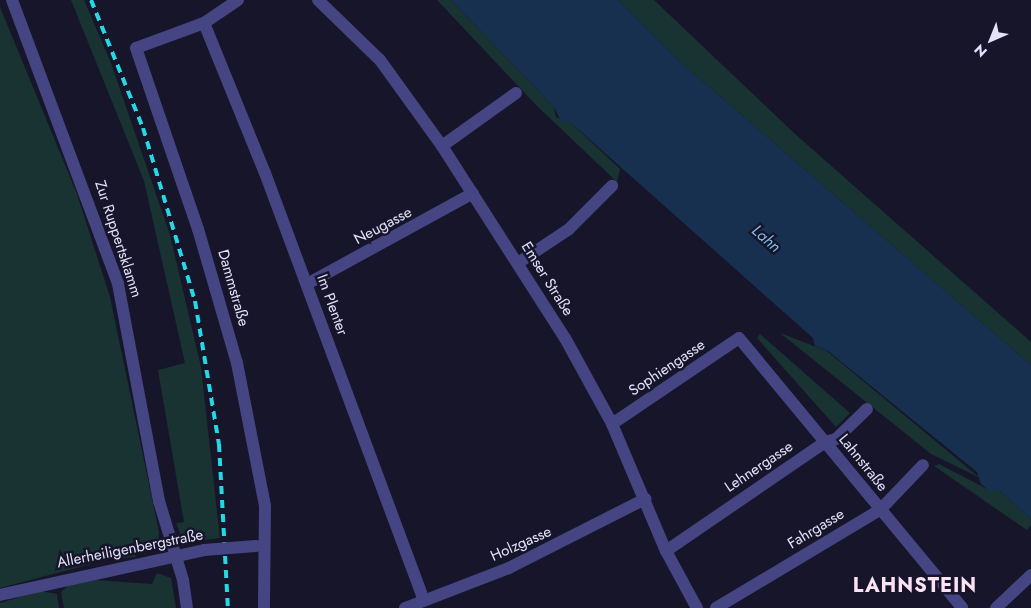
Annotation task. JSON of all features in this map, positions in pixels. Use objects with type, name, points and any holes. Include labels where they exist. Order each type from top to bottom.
[{"type":"street","name":"Zur Ruppertsklamm","points":[[12,0],[118,284],[159,500],[187,608]]},
{"type":"street","points":[[204,23],[238,0]]},
{"type":"street","name":"Emser Straße","points":[[318,0],[380,60],[442,146],[518,263],[612,424],[666,551],[697,608]]},
{"type":"street","name":"Dammstraße","points":[[204,23],[136,48],[198,229],[237,363],[260,472],[264,608]]},
{"type":"street","name":"Im Plenter","points":[[204,23],[307,284],[424,600]]},
{"type":"street","points":[[442,146],[516,93]]},
{"type":"street","points":[[518,263],[569,229],[612,186]]},
{"type":"street","name":"Neugasse","points":[[307,284],[473,193]]},
{"type":"street","name":"Sophiengasse","points":[[612,424],[739,338]]},
{"type":"street","name":"Lahnstraße","points":[[739,338],[962,608]]},
{"type":"street","name":"Lehnergasse","points":[[666,551],[825,442],[836,438],[867,409]]},
{"type":"street","name":"Fahrgasse","points":[[716,608],[880,510],[923,465]]},
{"type":"street","name":"Holzgasse","points":[[405,608],[526,560],[645,499]]},
{"type":"street","name":"Allerheiligenbergstraße","points":[[0,594],[204,550],[262,546]]},
{"type":"street","points":[[996,608],[1031,575]]},
{"type":"green space","points":[[71,0],[84,0],[111,63],[170,235],[201,367],[220,538],[184,543],[176,523],[184,522],[158,370],[185,363],[144,181]]},
{"type":"green space","points":[[437,0],[451,0],[554,107],[556,117],[570,122],[620,169],[617,182],[537,106]]},
{"type":"green space","points":[[618,0],[654,0],[794,133],[1031,342],[1031,365],[678,60]]},
{"type":"green space","points":[[0,7],[77,194],[110,297],[159,532],[158,546],[146,542],[134,547],[136,557],[91,560],[91,564],[0,588]]},
{"type":"green space","points":[[780,333],[827,351],[980,478],[931,454]]},
{"type":"green space","points":[[760,334],[850,413],[836,427],[757,338]]},
{"type":"green space","points":[[939,464],[991,491],[999,490],[1031,519],[1031,525],[1027,530],[934,466]]},
{"type":"green space","points":[[157,573],[171,578],[176,608],[64,608],[61,592],[70,584],[94,580],[152,584]]},
{"type":"green space","points":[[40,591],[57,594],[59,608],[0,608],[0,603]]},
{"type":"water","name":"Lahn","points":[[451,0],[618,0],[678,60],[1031,365],[1031,519],[999,490],[991,492],[981,484],[977,472],[828,351],[815,346],[813,338],[570,122],[562,123],[554,107]]},
{"type":"railway","points":[[91,0],[143,128],[195,301],[219,444],[228,608]]},
{"type":"district","name":"LAHNSTEIN","points":[[915,585]]}]
